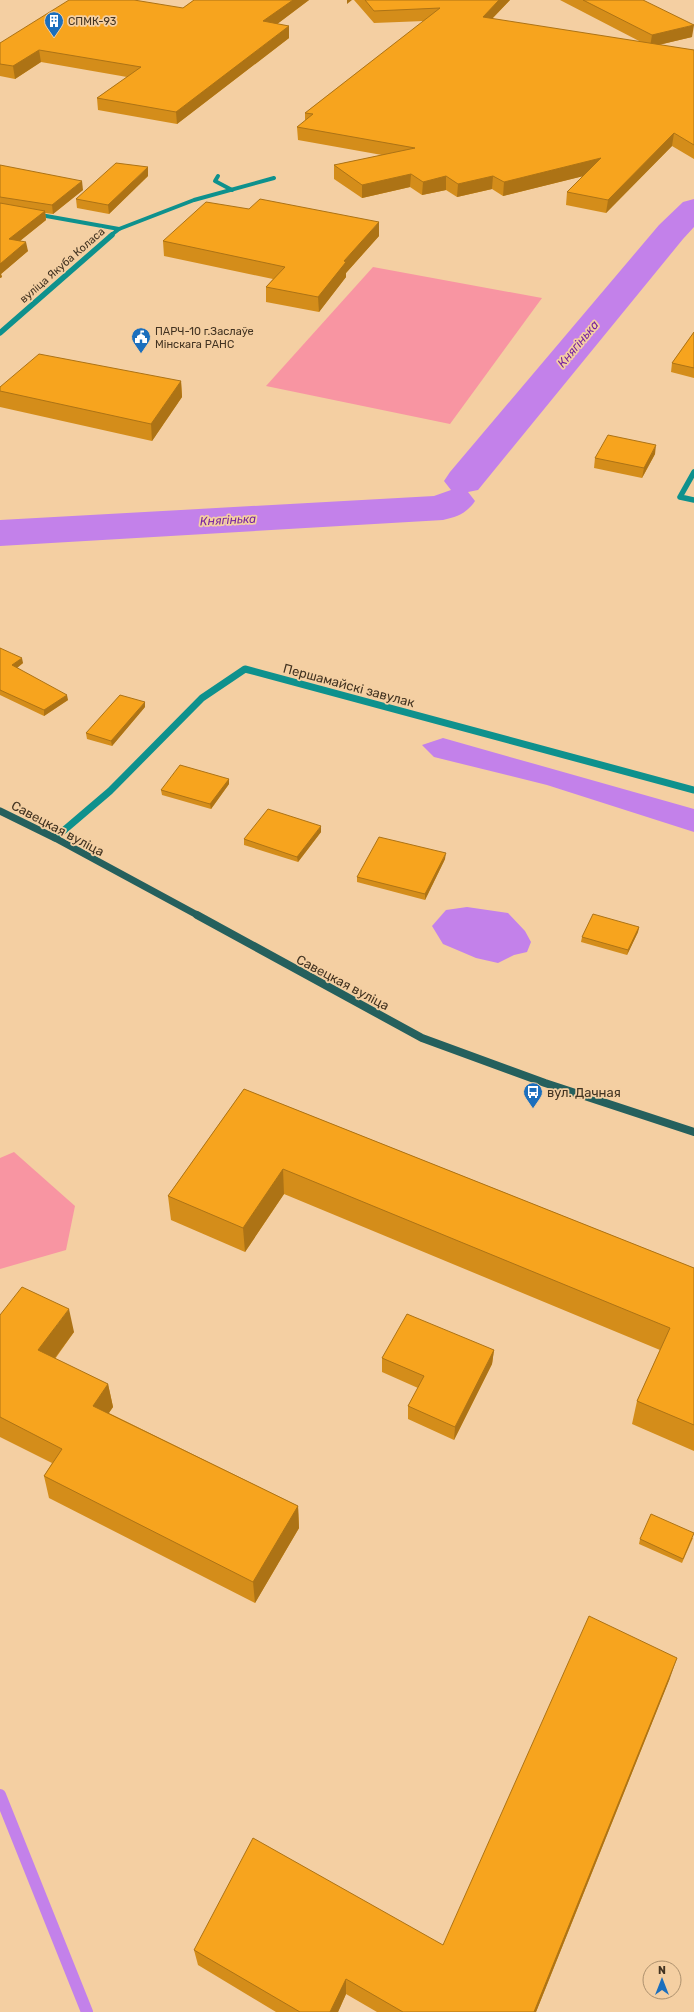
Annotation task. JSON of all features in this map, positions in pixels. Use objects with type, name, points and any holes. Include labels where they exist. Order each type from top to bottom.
[{"type":"main road","name":"Савецкая вуліца","points":[[0,811],[55,838],[422,1038],[545,1083],[694,1132]]},
{"type":"street","points":[[218,176],[215,181],[232,190]]},
{"type":"street","points":[[119,229],[194,200],[274,178]]},
{"type":"street","name":"вуліца Якуба Коласа","points":[[30,213],[119,229]]},
{"type":"street","name":"вуліца Якуба Коласа","points":[[0,333],[119,229]]},
{"type":"street","points":[[694,472],[680,497],[694,500]]},
{"type":"street","name":"Першамайскі завулак","points":[[55,838],[110,791],[202,698],[245,669],[694,790]]},
{"type":"shaded area","points":[[373,267],[542,298],[450,424],[266,386]]},
{"type":"shaded area","points":[[443,738],[694,809],[694,832],[547,785],[434,757],[422,745]]},
{"type":"shaded area","points":[[467,907],[508,913],[525,931],[531,942],[527,952],[514,955],[498,963],[476,958],[443,944],[432,926],[446,910]]},
{"type":"shaded area","points":[[14,1152],[75,1206],[66,1250],[0,1269],[0,1158]]},
{"type":"building","points":[[69,0],[134,0],[183,8],[194,0],[293,0],[263,21],[289,26],[176,112],[97,98],[141,67],[39,50],[13,66],[0,64],[0,43]]},
{"type":"building","points":[[365,0],[499,0],[483,17],[694,50],[694,145],[674,133],[608,200],[567,192],[601,158],[504,182],[493,176],[458,184],[446,176],[423,182],[411,174],[362,185],[334,165],[415,148],[297,127],[313,114],[305,113],[440,8],[374,11]]},
{"type":"building","points":[[583,0],[643,0],[694,25],[652,35]]},
{"type":"building","points":[[116,163],[148,167],[108,205],[76,199]]},
{"type":"building","points":[[0,165],[82,181],[52,205],[0,197]]},
{"type":"building","points":[[260,199],[379,222],[344,261],[346,262],[318,297],[266,287],[285,267],[163,241],[206,202],[249,209]]},
{"type":"building","points":[[0,203],[45,211],[9,239],[26,242],[0,264]]},
{"type":"building","points":[[694,332],[694,368],[672,363]]},
{"type":"building","points":[[39,354],[181,381],[151,424],[0,391],[0,387]]},
{"type":"building","points":[[608,435],[656,445],[644,468],[595,458]]},
{"type":"building","points":[[0,648],[22,658],[12,665],[67,695],[44,710],[0,690]]},
{"type":"building","points":[[120,695],[145,702],[111,741],[86,733]]},
{"type":"building","points":[[180,765],[229,779],[210,804],[161,790]]},
{"type":"building","points":[[268,809],[321,826],[297,857],[244,839]]},
{"type":"building","points":[[379,837],[446,853],[425,894],[357,877]]},
{"type":"building","points":[[593,914],[639,927],[628,950],[582,937]]},
{"type":"building","points":[[244,1089],[694,1268],[694,1425],[637,1401],[670,1328],[283,1169],[243,1228],[168,1196]]},
{"type":"building","points":[[22,1287],[69,1309],[38,1350],[108,1384],[93,1406],[298,1506],[253,1582],[44,1476],[62,1449],[0,1417],[0,1315]]},
{"type":"building","points":[[407,1314],[494,1350],[455,1427],[408,1406],[424,1376],[382,1358]]},
{"type":"building","points":[[651,1514],[694,1533],[683,1559],[640,1539]]},
{"type":"building","points":[[589,1616],[677,1658],[534,2012],[403,2012],[346,1979],[330,2012],[300,2012],[194,1950],[253,1838],[443,1945]]},
{"type":"waterway","name":"Княгінька","points":[[464,481],[671,232],[694,209]]},
{"type":"waterway","name":"Княгінька","points":[[0,533],[443,508],[455,501]]},
{"type":"waterway","points":[[0,1795],[87,2012]]},
{"type":"place","name":"СПМК-93","points":[[54,38]]},
{"type":"place","name":"ПАРЧ-10 г.Заслаўе Мінскага РАНС","points":[[141,354]]},
{"type":"place","name":"вул. Дачная","points":[[533,1109]]}]
